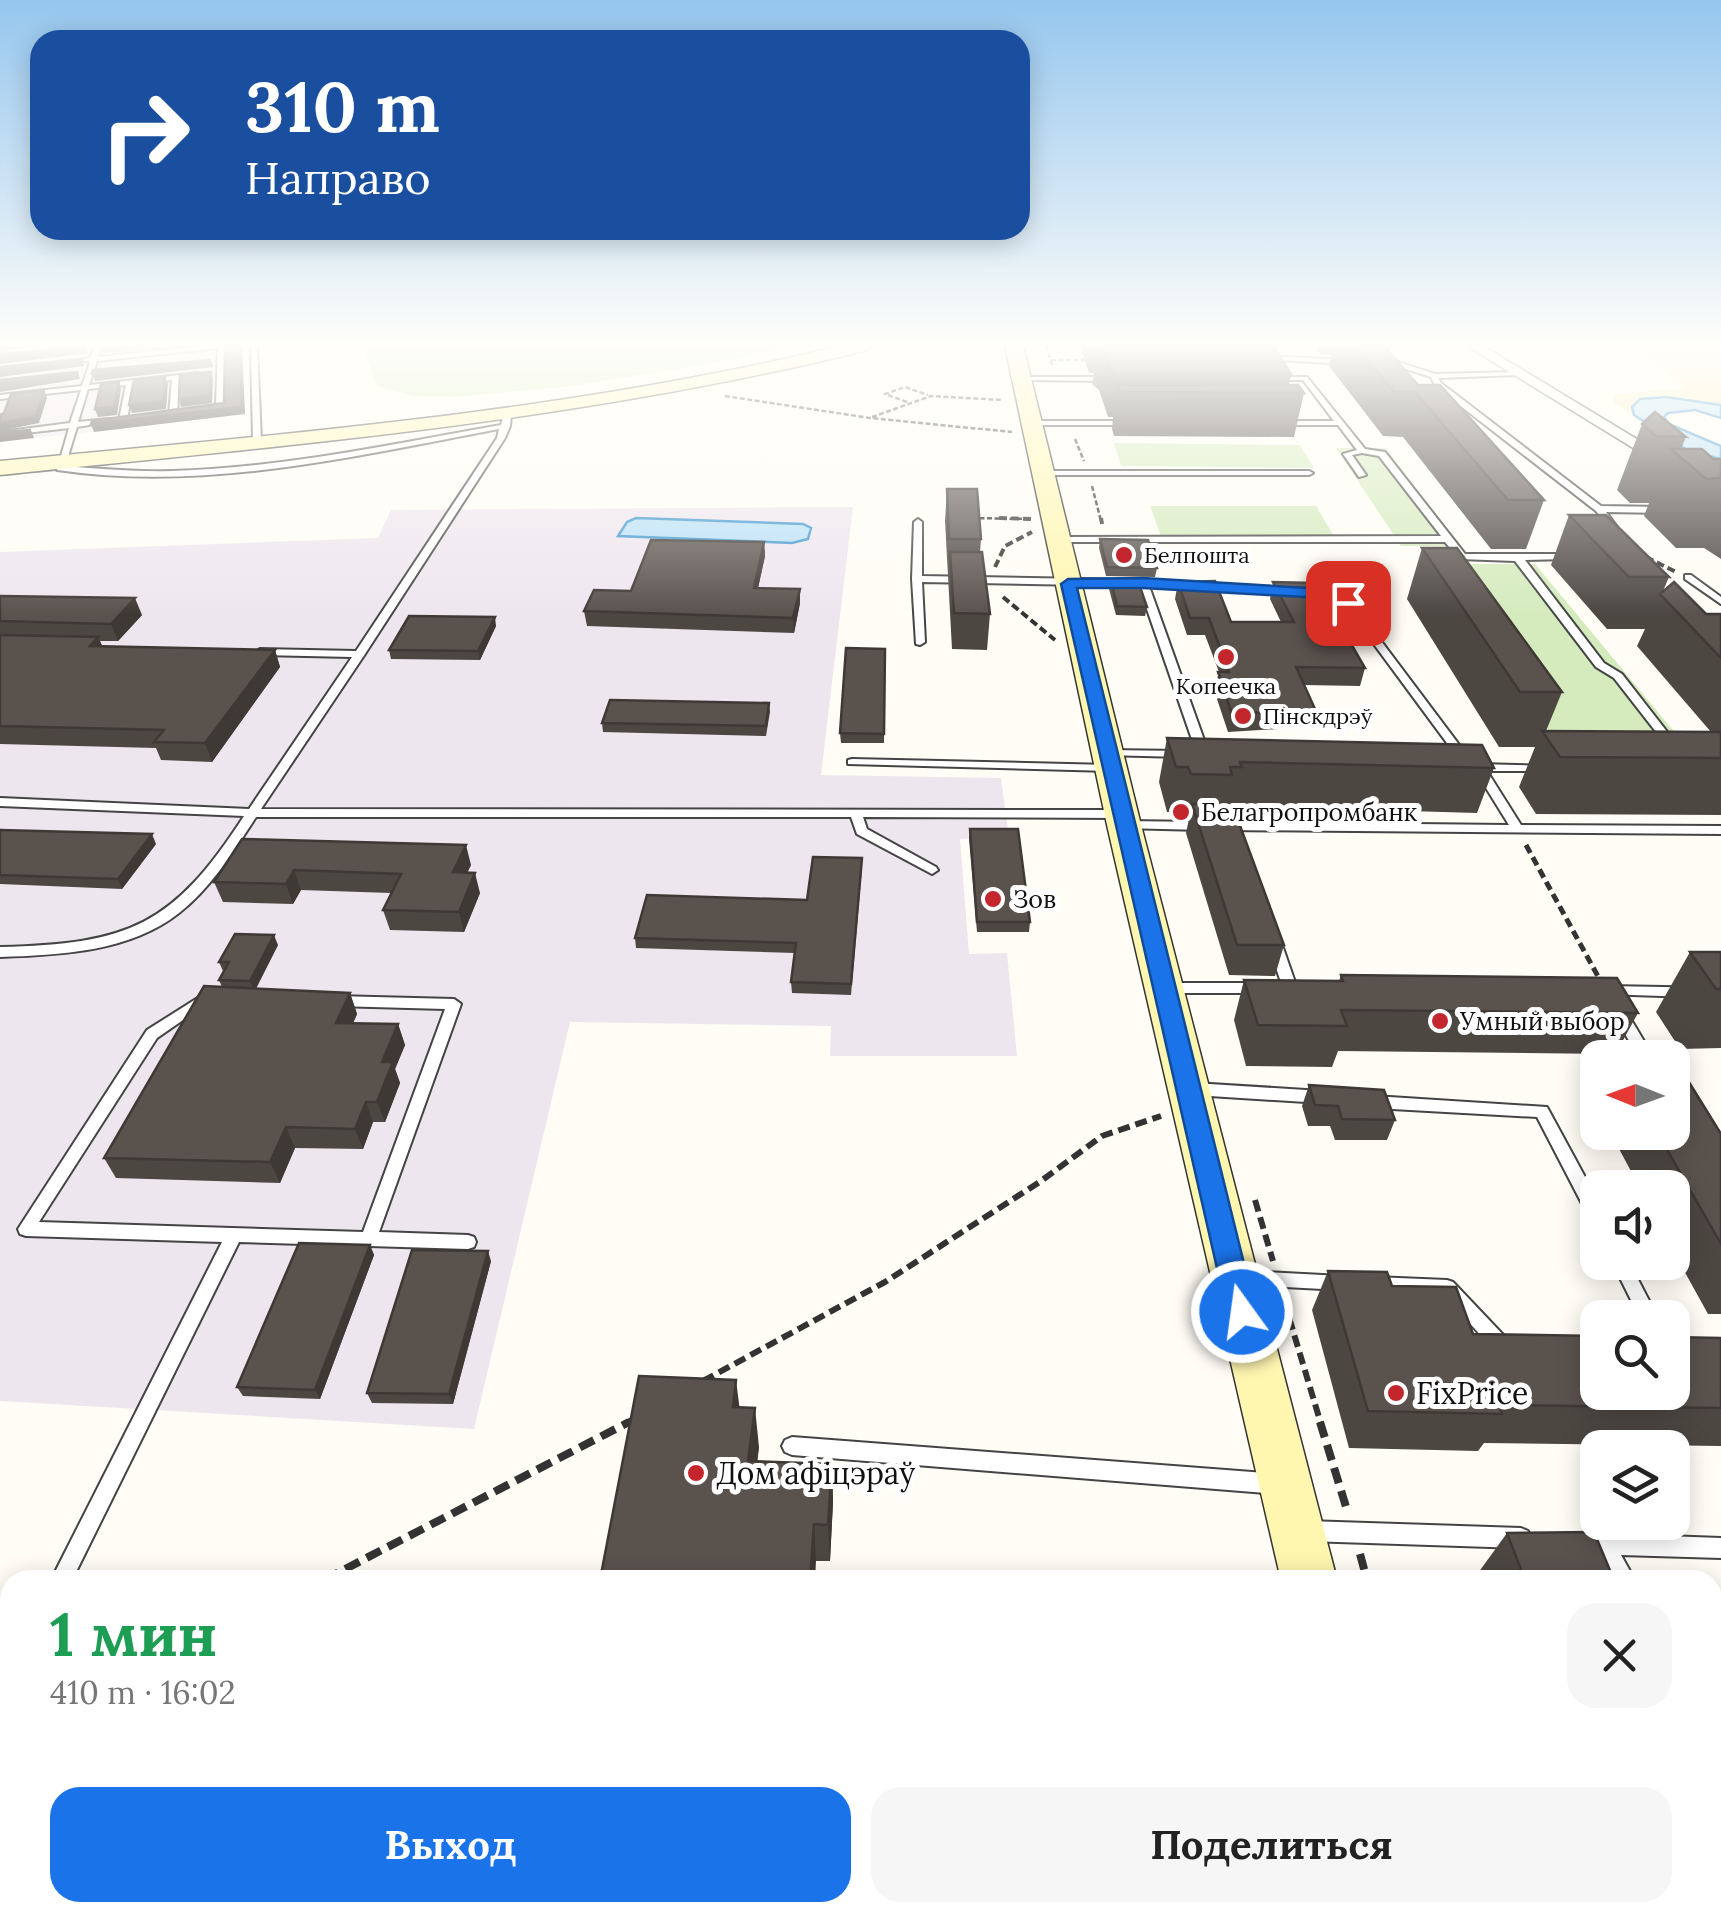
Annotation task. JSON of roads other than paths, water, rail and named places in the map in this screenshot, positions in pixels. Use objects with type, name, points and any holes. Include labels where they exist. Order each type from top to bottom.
[{"type":"main road","points":[[0,468],[324,436]]},
{"type":"main road","points":[[1035,436],[1043,473],[1069,540],[1056,583],[1109,761],[1164,988],[1174,1102],[1233,1278],[1306,1570]]},
{"type":"street","points":[[1621,436],[1721,496]]},
{"type":"lane","points":[[71,436],[60,468],[68,470],[243,470],[427,436]]},
{"type":"lane","points":[[257,436],[257,441]]},
{"type":"lane","points":[[0,952],[67,950],[120,937],[155,923],[182,905],[252,813],[360,654],[497,436]]},
{"type":"lane","points":[[1350,436],[1362,451]]},
{"type":"lane","points":[[1504,436],[1599,509],[1630,550]]},
{"type":"lane","points":[[1362,475],[1346,454],[1382,454],[1462,557],[1585,555]]},
{"type":"lane","points":[[1043,473],[1310,472]]},
{"type":"lane","points":[[1599,509],[1669,510]]},
{"type":"lane","points":[[918,522],[920,642]]},
{"type":"lane","points":[[1069,540],[1448,540]]},
{"type":"lane","points":[[1518,558],[1600,665],[1618,676],[1678,753]]},
{"type":"lane","points":[[1688,578],[1721,601]]},
{"type":"lane","points":[[916,579],[1143,583],[1324,594],[1348,603],[1462,757]]},
{"type":"lane","points":[[1143,583],[1204,755]]},
{"type":"lane","points":[[240,651],[360,654]]},
{"type":"lane","points":[[852,762],[1109,761],[1224,755]]},
{"type":"lane","points":[[1443,757],[1476,762],[1518,829]]},
{"type":"lane","points":[[1479,768],[1556,768]]},
{"type":"lane","points":[[0,802],[252,813],[856,813],[1233,826],[1721,830]]},
{"type":"lane","points":[[856,813],[861,831],[932,870]]},
{"type":"lane","points":[[1233,826],[1239,844]]},
{"type":"lane","points":[[1271,934],[1290,988]]},
{"type":"lane","points":[[1164,988],[1310,988]]},
{"type":"lane","points":[[1586,991],[1721,993]]},
{"type":"lane","points":[[1606,991],[1636,1040]]},
{"type":"lane","points":[[224,999],[206,998],[152,1034],[26,1229],[468,1242]]},
{"type":"lane","points":[[320,1001],[454,1004],[368,1240]]},
{"type":"lane","points":[[1174,1102],[1334,1098]]},
{"type":"lane","points":[[1352,1100],[1542,1111],[1580,1184]]},
{"type":"lane","points":[[66,1570],[233,1236]]},
{"type":"lane","points":[[1233,1278],[1447,1287],[1502,1346],[1521,1347]]},
{"type":"lane","points":[[792,1446],[1284,1484]]},
{"type":"lane","points":[[1296,1531],[1721,1548]]},
{"type":"lane","points":[[1602,1544],[1619,1570]]},
{"type":"water","points":[[1665,436],[1697,436],[1721,446],[1721,459],[1687,450]]},
{"type":"water","points":[[636,518],[803,524],[811,528],[808,539],[792,543],[618,536],[627,522]]},
{"type":"place","name":"Белпошта","points":[[1124,555]]},
{"type":"place","name":"Копеечка","points":[[1226,657]]},
{"type":"place","name":"Пінскдрэў","points":[[1243,716]]},
{"type":"place","name":"Белагропромбанк","points":[[1181,812]]},
{"type":"place","name":"Зов","points":[[993,899]]},
{"type":"place","name":"Умный выбор","points":[[1440,1021]]},
{"type":"place","name":"FixPrice","points":[[1396,1393]]},
{"type":"place","name":"Дом афіцэраў","points":[[696,1473]]}]
